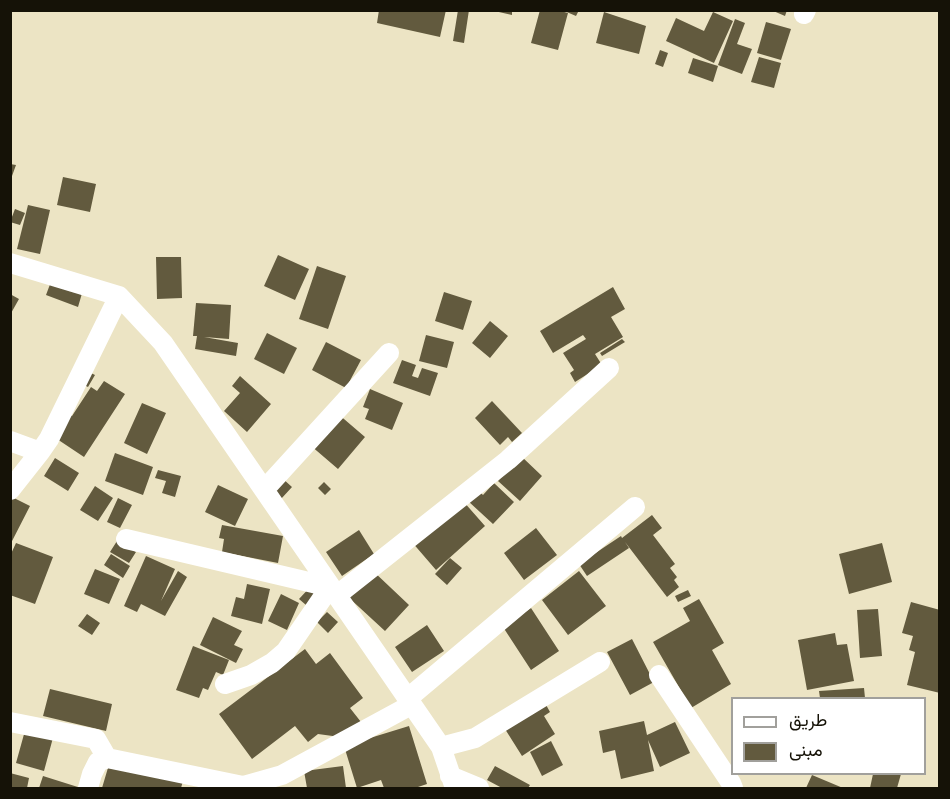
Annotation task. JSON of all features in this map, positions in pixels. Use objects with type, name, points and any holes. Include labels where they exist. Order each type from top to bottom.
[{"type":"street","points":[[10,263],[119,296],[163,343],[441,747],[452,782],[479,789]]},
{"type":"street","points":[[10,490],[49,439],[119,296]]},
{"type":"street","points":[[264,490],[389,353]]},
{"type":"street","points":[[225,684],[251,675],[272,663],[286,651],[333,591],[508,460],[609,368]]},
{"type":"street","points":[[10,441],[40,452]]},
{"type":"street","points":[[88,789],[98,762],[107,758],[243,786],[281,782],[409,702],[635,507]]},
{"type":"street","points":[[126,539],[333,591]]},
{"type":"street","points":[[441,747],[475,738],[600,662]]},
{"type":"street","points":[[659,675],[733,789]]},
{"type":"street","points":[[10,722],[96,739],[107,758]]},
{"type":"building","points":[[379,10],[446,10],[440,37],[377,23]]},
{"type":"building","points":[[458,10],[469,10],[464,43],[453,41]]},
{"type":"building","points":[[490,10],[512,10],[512,15]]},
{"type":"building","points":[[540,10],[557,10],[568,13],[558,50],[531,43]]},
{"type":"building","points":[[562,10],[579,10],[576,16]]},
{"type":"building","points":[[771,10],[787,10],[785,16]]},
{"type":"building","points":[[604,12],[646,26],[639,54],[596,43]]},
{"type":"building","points":[[713,12],[733,21],[714,63],[666,41],[676,18],[704,31]]},
{"type":"building","points":[[735,19],[745,23],[737,44],[752,49],[742,74],[718,65]]},
{"type":"building","points":[[766,22],[791,29],[781,60],[757,53]]},
{"type":"building","points":[[660,50],[668,53],[663,67],[655,64]]},
{"type":"building","points":[[759,57],[781,63],[774,88],[751,82]]},
{"type":"building","points":[[693,58],[718,66],[713,82],[688,73]]},
{"type":"building","points":[[10,164],[16,165],[12,176],[10,176]]},
{"type":"building","points":[[63,177],[96,184],[90,212],[57,205]]},
{"type":"building","points":[[28,205],[50,210],[40,254],[17,249]]},
{"type":"building","points":[[15,209],[25,213],[20,225],[10,222]]},
{"type":"building","points":[[278,255],[309,269],[295,300],[264,286]]},
{"type":"building","points":[[156,257],[181,257],[182,298],[157,299]]},
{"type":"building","points":[[317,266],[346,276],[328,329],[299,319]]},
{"type":"building","points":[[52,279],[83,290],[78,307],[46,295]]},
{"type":"building","points":[[613,287],[625,309],[611,317],[623,337],[595,354],[602,365],[575,382],[570,373],[574,370],[563,353],[586,339],[583,335],[553,353],[540,331]]},
{"type":"building","points":[[444,292],[472,301],[463,330],[435,321]]},
{"type":"building","points":[[10,294],[19,299],[10,315]]},
{"type":"building","points":[[196,303],[231,305],[229,339],[204,337],[238,343],[236,356],[195,349],[197,336],[193,336]]},
{"type":"building","points":[[490,321],[508,336],[490,358],[472,343]]},
{"type":"building","points":[[267,333],[297,348],[284,374],[254,359]]},
{"type":"building","points":[[426,335],[454,342],[447,368],[419,361]]},
{"type":"building","points":[[622,339],[625,342],[602,356],[600,353]]},
{"type":"building","points":[[326,342],[361,360],[346,388],[312,370]]},
{"type":"building","points":[[402,360],[416,365],[412,376],[418,378],[422,368],[438,373],[430,396],[393,383]]},
{"type":"building","points":[[85,370],[95,375],[88,387],[78,382]]},
{"type":"building","points":[[240,376],[271,404],[247,432],[224,411],[240,393],[232,386]]},
{"type":"building","points":[[104,381],[125,394],[84,457],[54,437],[69,414],[72,416],[91,387],[97,391]]},
{"type":"building","points":[[370,389],[403,403],[392,430],[365,419],[369,409],[363,407]]},
{"type":"building","points":[[492,401],[522,433],[512,442],[508,437],[500,445],[475,418]]},
{"type":"building","points":[[142,403],[166,413],[147,454],[124,443]]},
{"type":"building","points":[[337,413],[365,437],[338,469],[310,445]]},
{"type":"building","points":[[115,453],[153,467],[143,495],[105,481]]},
{"type":"building","points":[[521,456],[542,476],[520,501],[498,481]]},
{"type":"building","points":[[55,458],[79,473],[68,491],[44,476]]},
{"type":"building","points":[[158,470],[181,476],[175,497],[162,493],[166,481],[155,478]]},
{"type":"building","points":[[282,478],[292,487],[281,499],[272,490]]},
{"type":"building","points":[[324,482],[331,489],[325,495],[318,488]]},
{"type":"building","points":[[494,483],[514,502],[493,524],[468,501],[478,490],[483,495]]},
{"type":"building","points":[[218,485],[248,499],[235,526],[205,512]]},
{"type":"building","points":[[95,486],[113,498],[98,521],[80,510]]},
{"type":"building","points":[[10,496],[30,506],[10,545]]},
{"type":"building","points":[[118,498],[132,505],[120,528],[107,522]]},
{"type":"building","points":[[463,501],[485,526],[436,570],[411,541]]},
{"type":"building","points":[[652,515],[662,528],[653,535],[675,564],[670,568],[677,577],[674,580],[679,587],[667,597],[625,542],[629,548],[587,576],[579,564],[621,536],[622,538]]},
{"type":"building","points":[[222,525],[283,536],[278,563],[222,552],[224,539],[219,538]]},
{"type":"building","points":[[536,528],[557,555],[524,580],[504,553]]},
{"type":"building","points":[[359,530],[374,554],[342,576],[326,552]]},
{"type":"building","points":[[117,541],[136,552],[129,563],[110,552]]},
{"type":"building","points":[[16,543],[53,557],[35,604],[10,595],[10,556]]},
{"type":"building","points":[[882,543],[892,582],[849,594],[839,554]]},
{"type":"building","points":[[111,554],[130,566],[123,578],[104,565]]},
{"type":"building","points":[[146,556],[175,569],[161,601],[178,571],[187,577],[165,616],[141,604],[137,612],[124,606]]},
{"type":"building","points":[[450,558],[462,568],[447,585],[435,574]]},
{"type":"building","points":[[95,569],[120,579],[109,604],[84,594]]},
{"type":"building","points":[[372,570],[409,605],[385,631],[347,596]]},
{"type":"building","points":[[579,571],[606,606],[568,635],[542,600]]},
{"type":"building","points":[[247,584],[270,589],[262,624],[231,616],[236,597],[244,599]]},
{"type":"building","points":[[312,585],[319,591],[306,605],[299,599]]},
{"type":"building","points":[[688,590],[691,596],[678,602],[675,596]]},
{"type":"building","points":[[281,594],[299,603],[287,630],[268,621]]},
{"type":"building","points":[[699,599],[724,643],[712,650],[731,684],[691,708],[653,642],[690,621],[683,608]]},
{"type":"building","points":[[911,602],[940,610],[940,693],[907,685],[915,652],[909,650],[913,636],[902,633]]},
{"type":"building","points":[[531,608],[559,651],[531,670],[503,627]]},
{"type":"building","points":[[878,609],[882,656],[860,658],[857,610]]},
{"type":"building","points":[[327,612],[338,622],[328,633],[317,622]]},
{"type":"building","points":[[87,614],[100,623],[92,635],[78,626]]},
{"type":"building","points":[[213,617],[242,631],[234,645],[243,649],[236,663],[200,645]]},
{"type":"building","points":[[427,625],[444,651],[412,672],[395,647]]},
{"type":"building","points":[[835,633],[837,645],[847,644],[854,681],[807,690],[798,640]]},
{"type":"building","points":[[632,639],[654,682],[630,695],[607,652]]},
{"type":"building","points":[[193,646],[229,660],[223,675],[216,672],[208,690],[203,688],[199,698],[176,690]]},
{"type":"building","points":[[305,649],[316,664],[330,653],[363,698],[350,708],[361,722],[340,737],[318,734],[308,742],[295,726],[252,759],[219,714]]},
{"type":"building","points":[[864,688],[865,697],[820,697],[819,691]]},
{"type":"building","points":[[50,689],[112,704],[106,731],[43,716]]},
{"type":"building","points":[[545,703],[550,712],[544,716],[555,734],[522,756],[505,729]]},
{"type":"building","points":[[644,721],[647,735],[675,722],[690,753],[660,767],[648,740],[654,771],[621,779],[615,750],[603,753],[599,731]]},
{"type":"building","points":[[409,726],[427,784],[415,788],[384,788],[381,780],[357,788],[344,746]]},
{"type":"building","points":[[26,727],[54,734],[44,771],[16,763]]},
{"type":"building","points":[[551,741],[563,765],[542,776],[530,752]]},
{"type":"building","points":[[110,761],[183,781],[181,788],[102,788]]},
{"type":"building","points":[[343,766],[346,788],[307,788],[304,771]]},
{"type":"building","points":[[495,766],[530,785],[528,788],[502,788],[487,780]]},
{"type":"building","points":[[10,773],[29,778],[27,788],[10,788]]},
{"type":"building","points":[[812,775],[843,788],[806,788]]},
{"type":"building","points":[[873,775],[901,775],[897,788],[870,788]]},
{"type":"building","points":[[43,776],[81,788],[39,788]]}]
